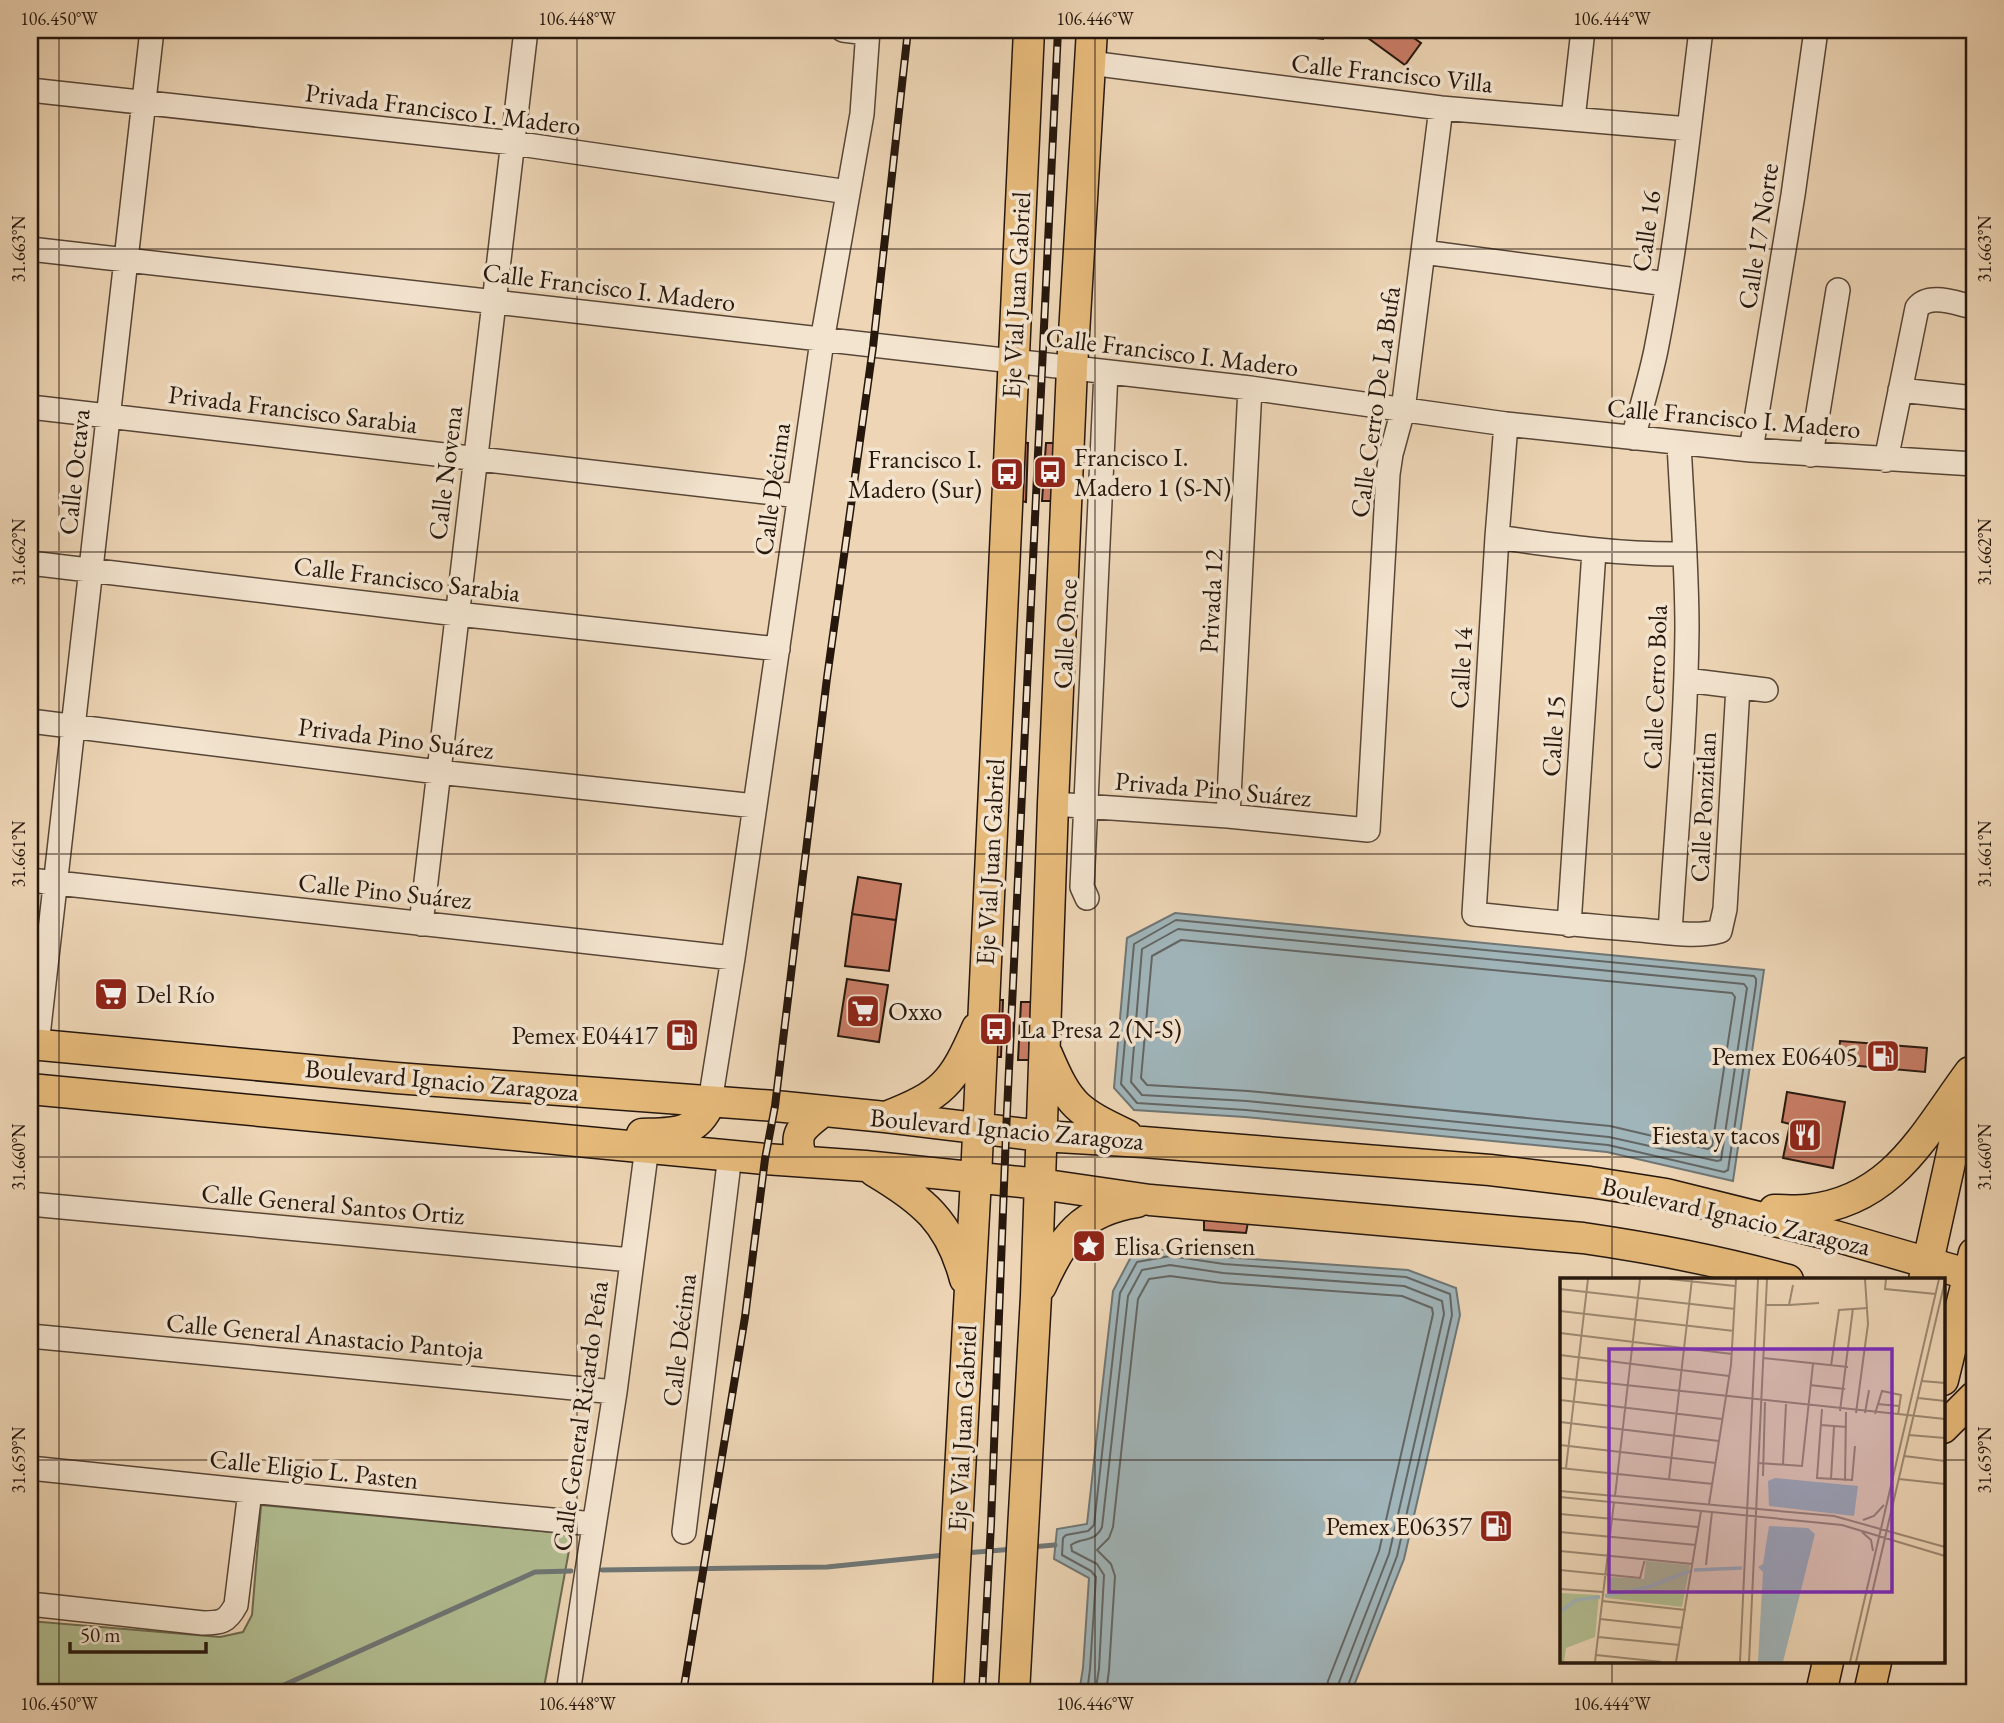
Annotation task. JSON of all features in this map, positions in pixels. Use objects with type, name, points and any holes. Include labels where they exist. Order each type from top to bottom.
[{"type":"main road","name":"Eje Vial Juan Gabriel","points":[[948,1693],[976,1178],[1029,30]]},
{"type":"main road","points":[[1014,1693],[1037,1296],[1053,804],[1072,368],[1092,30]]},
{"type":"main road","points":[[885,1117],[923,1101],[951,1078],[983,1015]]},
{"type":"main road","points":[[30,1095],[33,1044]]},
{"type":"main road","name":"Boulevard Ignacio Zaragoza","points":[[33,1044],[396,1078],[885,1117],[1041,1136],[1490,1170],[1666,1194],[1739,1212],[1926,1272],[1973,1268]]},
{"type":"main road","points":[[1044,1046],[1067,1096],[1078,1109],[1093,1119],[1143,1142]]},
{"type":"main road","points":[[1739,1212],[1805,1210],[1831,1206],[1874,1186],[1897,1169],[1924,1137],[1972,1063]]},
{"type":"main road","points":[[1926,1272],[1972,1063]]},
{"type":"main road","name":"Boulevard Ignacio Zaragoza","points":[[30,1095],[865,1166],[1040,1184],[1150,1200],[1583,1238],[1646,1247],[1763,1276]]},
{"type":"main road","points":[[590,1142],[619,1135],[664,1133],[689,1128],[702,1118],[710,1102]]},
{"type":"main road","points":[[803,1161],[797,1148],[801,1129],[822,1112]]},
{"type":"main road","points":[[865,1166],[907,1190],[936,1218],[951,1240],[961,1262],[969,1294]]},
{"type":"main road","points":[[1037,1296],[1053,1258],[1068,1237],[1085,1221],[1115,1205],[1150,1200]]},
{"type":"main road","points":[[1944,1376],[1973,1268]]},
{"type":"main road","points":[[1944,1428],[1974,1397]]},
{"type":"main road","points":[[1821,1693],[1828,1664]]},
{"type":"main road","points":[[1869,1693],[1876,1664]]},
{"type":"street","name":"Calle Octava","points":[[33,1044],[56,883],[152,30]]},
{"type":"street","name":"Calle Novena","points":[[421,924],[526,30]]},
{"type":"street","points":[[844,30],[868,31]]},
{"type":"street","points":[[1573,119],[1583,30]]},
{"type":"street","name":"Calle 16","points":[[1633,438],[1656,351],[1689,129],[1700,30]]},
{"type":"street","name":"Calle 17 Norte","points":[[1751,450],[1794,195],[1816,30]]},
{"type":"street","name":"Calle Décima","points":[[710,1102],[822,341],[862,114],[868,31]]},
{"type":"street","name":"Calle Francisco Villa","points":[[1090,63],[1441,108],[1689,129]]},
{"type":"street","name":"Privada Francisco I. Madero","points":[[30,90],[513,143],[848,192]]},
{"type":"street","name":"Calle Cerro De La Bufa","points":[[1368,830],[1388,474],[1404,410],[1441,108]]},
{"type":"street","name":"Calle Francisco I. Madero","points":[[30,249],[1012,363],[1250,388],[1506,424],[1751,450],[1974,464]]},
{"type":"street","points":[[1423,252],[1667,284]]},
{"type":"street","points":[[1811,455],[1838,290]]},
{"type":"street","points":[[1886,460],[1917,308],[1922,302],[1931,299],[1974,307]]},
{"type":"street","name":"Calle Once","points":[[1087,898],[1082,887],[1106,372]]},
{"type":"street","name":"Privada 12","points":[[1228,816],[1250,388]]},
{"type":"street","points":[[1900,390],[1974,398]]},
{"type":"street","name":"Privada Francisco Sarabia","points":[[30,407],[799,496]]},
{"type":"street","name":"Calle 14","points":[[1506,424],[1474,914],[1569,925]]},
{"type":"street","name":"Calle Cerro Bola","points":[[1670,933],[1686,680],[1685,554],[1679,443]]},
{"type":"street","points":[[1497,537],[1594,551],[1642,555],[1685,554]]},
{"type":"street","name":"Calle 15","points":[[1569,925],[1594,551]]},
{"type":"street","name":"Calle Francisco Sarabia","points":[[30,563],[778,649]]},
{"type":"street","points":[[1686,680],[1766,690]]},
{"type":"street","name":"Calle Ponzitlan","points":[[1670,933],[1709,934],[1720,931],[1726,909],[1738,687]]},
{"type":"street","name":"Privada Pino Suárez","points":[[30,721],[438,772],[755,806]]},
{"type":"street","name":"Privada Pino Suárez","points":[[1053,804],[1228,816],[1368,830]]},
{"type":"street","name":"Calle Pino Suárez","points":[[30,880],[733,958]]},
{"type":"street","points":[[1569,925],[1670,933]]},
{"type":"street","name":"Calle General Ricardo Peña","points":[[568,1693],[615,1392],[647,1147]]},
{"type":"street","name":"Calle Décima","points":[[684,1532],[730,1155]]},
{"type":"street","name":"Calle General Santos Ortiz","points":[[30,1204],[631,1260]]},
{"type":"street","name":"Calle General Anastacio Pantoja","points":[[30,1336],[615,1392]]},
{"type":"street","name":"Calle Eligio L. Pasten","points":[[30,1468],[594,1524]]},
{"type":"street","points":[[30,1604],[203,1623],[218,1623],[230,1617],[236,1605],[250,1491]]},
{"type":"green space","points":[[261,1505],[572,1534],[543,1693],[30,1693],[30,1621],[220,1637],[243,1632],[252,1615]]},
{"type":"water","points":[[1175,913],[1764,970],[1733,1181],[1607,1152],[1245,1117],[1134,1110],[1114,1088],[1127,938]]},
{"type":"water","points":[[1169,1249],[1224,1257],[1408,1270],[1456,1288],[1460,1315],[1404,1559],[1351,1693],[1079,1693],[1089,1578],[1054,1559],[1057,1529],[1087,1524],[1113,1291],[1132,1255]]},
{"type":"building","points":[[1252,30],[1324,30],[1323,39]]},
{"type":"building","points":[[1357,30],[1402,30],[1421,43],[1405,65]]},
{"type":"building","points":[[1017,442],[1028,443],[1026,502],[1016,500]]},
{"type":"building","name":"Francisco I. Madero 1 (S-N)","points":[[1046,443],[1057,443],[1054,501],[1042,501]]},
{"type":"building","points":[[858,877],[901,884],[896,920],[852,914]]},
{"type":"building","points":[[852,914],[896,920],[889,971],[845,966]]},
{"type":"building","name":"Oxxo","points":[[847,979],[888,985],[879,1042],[838,1036]]},
{"type":"building","name":"La Presa 2 (N-S)","points":[[992,1000],[1003,1000],[1001,1057],[989,1057]]},
{"type":"building","points":[[1021,1002],[1031,1002],[1029,1060],[1018,1060]]},
{"type":"building","name":"Pemex E06405","points":[[1840,1041],[1927,1048],[1925,1072],[1838,1064]]},
{"type":"building","points":[[1787,1092],[1845,1102],[1833,1168],[1783,1158],[1790,1124],[1782,1122]]},
{"type":"building","points":[[1204,1218],[1248,1222],[1246,1233],[1204,1230]]},
{"type":"waterway","points":[[1031,1547],[1055,1545]]},
{"type":"waterway","points":[[965,1553],[1014,1549]]},
{"type":"waterway","points":[[602,1570],[827,1567],[945,1555]]},
{"type":"waterway","points":[[254,1693],[275,1689],[535,1572],[571,1571]]},
{"type":"railway","points":[[683,1693],[745,1317],[765,1159],[775,1106],[827,678],[873,347],[908,30]]},
{"type":"railway","points":[[982,1693],[1058,30]]},
{"type":"place","name":"Francisco I. Madero 1 (S-N)","points":[[1050,472]]},
{"type":"place","name":"Francisco I. Madero (Sur)","points":[[1007,474]]},
{"type":"place","name":"Del Río","points":[[111,994]]},
{"type":"place","name":"Oxxo","points":[[863,1011]]},
{"type":"place","name":"La Presa 2 (N-S)","points":[[996,1029]]},
{"type":"place","name":"Pemex E04417","points":[[682,1035]]},
{"type":"place","name":"Pemex E06405","points":[[1883,1056]]},
{"type":"place","name":"Fiesta y tacos","points":[[1805,1135]]},
{"type":"place","name":"Elisa Griensen","points":[[1089,1246]]},
{"type":"place","name":"Pemex E06357","points":[[1496,1526]]}]
